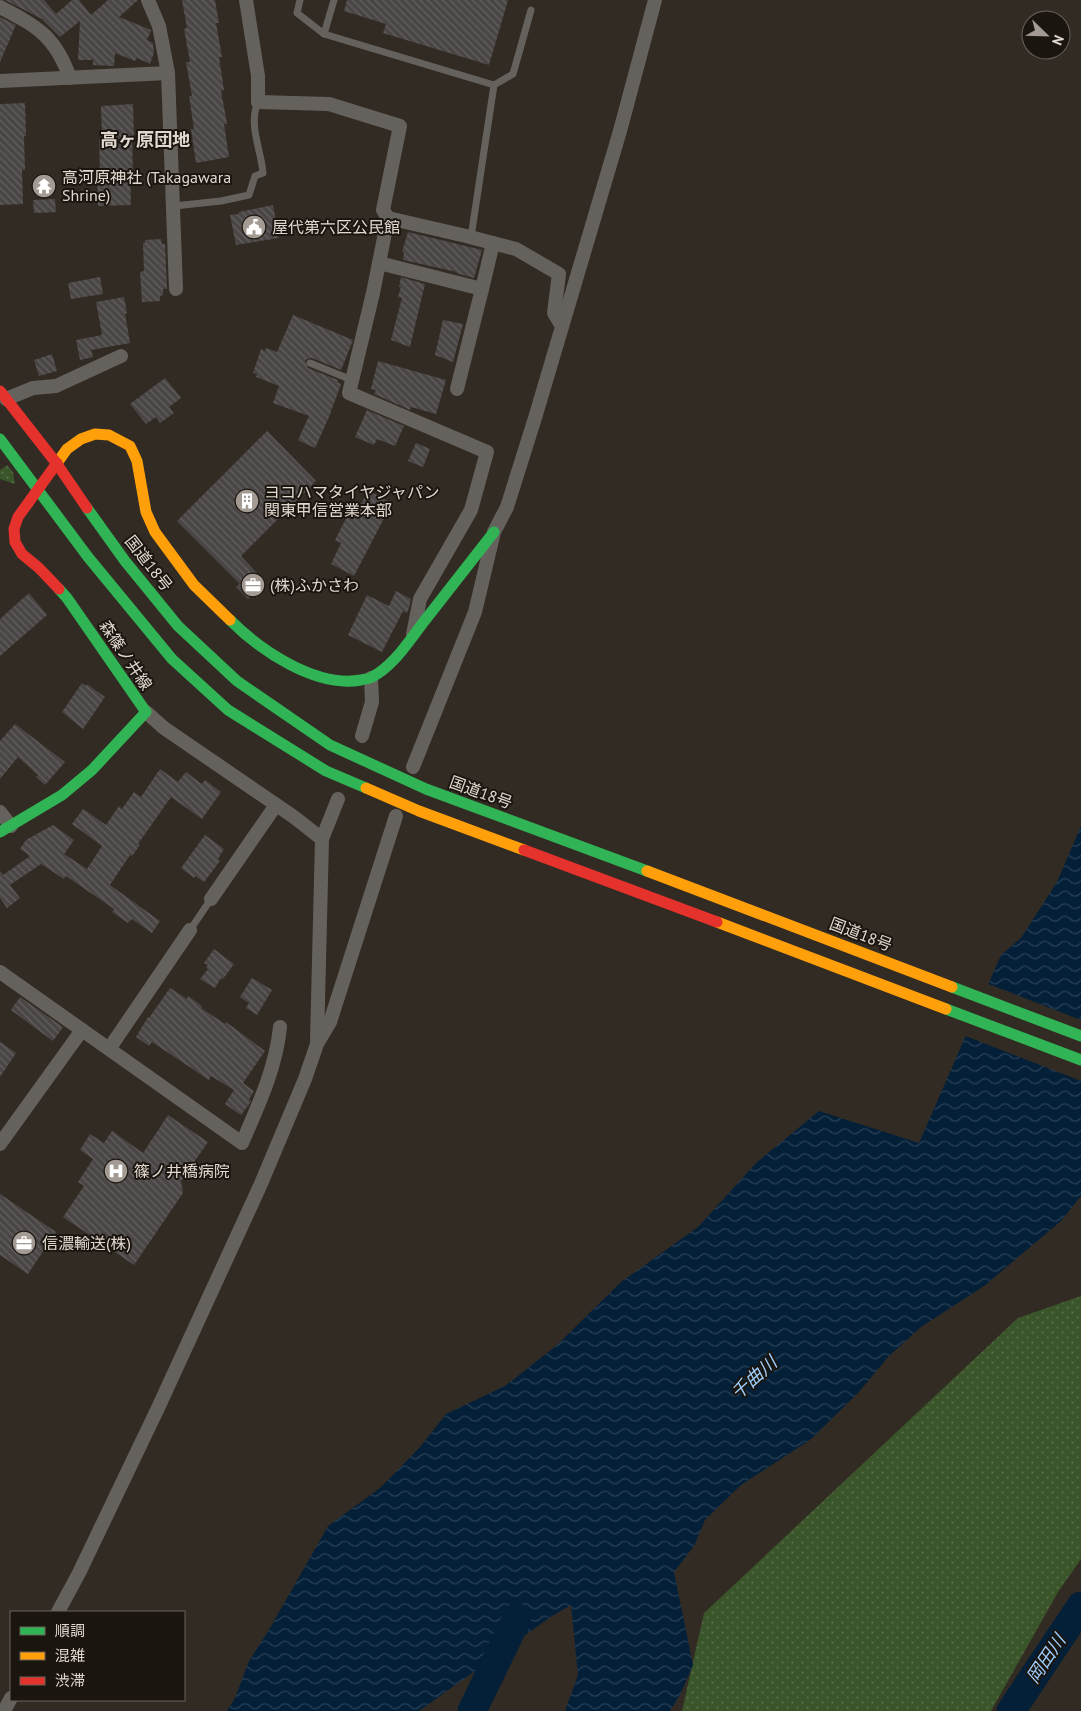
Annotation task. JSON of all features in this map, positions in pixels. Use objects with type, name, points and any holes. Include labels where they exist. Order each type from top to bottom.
[{"type":"main road","name":"国道18号","points":[[3,395],[57,464],[125,561],[178,626],[237,682],[330,745],[426,789],[569,841],[1081,1036]]},
{"type":"main road","name":"森篠ノ井線","points":[[5,829],[62,794],[92,770],[146,712],[67,598],[39,568],[22,554],[15,542],[14,528],[18,516],[67,449],[81,439],[94,434],[109,435],[130,446],[136,461],[146,512],[155,532],[194,585],[233,623],[283,660],[309,674],[328,680],[349,682],[371,678]]},
{"type":"main road","points":[[0,439],[88,557],[172,659],[228,710],[326,771],[418,811],[1081,1060]]},
{"type":"main road","points":[[371,678],[394,660],[494,532]]},
{"type":"street","points":[[148,0],[159,26],[168,73],[176,289]]},
{"type":"street","points":[[246,0],[258,76],[258,102],[329,104],[400,126],[382,210],[388,218],[516,249],[559,274],[554,314],[562,326]]},
{"type":"street","points":[[412,767],[474,612],[494,532],[507,507],[620,131],[655,0]]},
{"type":"street","points":[[0,7],[33,24],[47,37],[63,58],[70,78]]},
{"type":"street","points":[[0,81],[168,73]]},
{"type":"street","points":[[388,218],[373,294],[348,393],[488,452],[471,510],[420,598],[412,636]]},
{"type":"street","points":[[457,389],[493,243]]},
{"type":"street","points":[[378,263],[482,289]]},
{"type":"street","points":[[3,395],[33,388],[56,386],[121,356]]},
{"type":"street","points":[[362,736],[372,702],[371,678]]},
{"type":"street","points":[[146,712],[179,738],[294,817],[322,840]]},
{"type":"street","points":[[317,1044],[322,840],[338,799]]},
{"type":"street","points":[[211,899],[276,805]]},
{"type":"street","points":[[0,812],[5,829]]},
{"type":"street","points":[[59,1611],[79,1573],[154,1417],[260,1186],[305,1079],[317,1044],[330,1022],[396,816]]},
{"type":"street","points":[[109,1048],[190,930]]},
{"type":"street","points":[[0,972],[242,1143],[272,1068],[278,1048],[280,1027]]},
{"type":"street","points":[[0,1144],[82,1030]]},
{"type":"street","points":[[4,1711],[10,1700]]},
{"type":"lane","points":[[300,0],[296,13],[324,34],[494,85],[513,74],[531,10]]},
{"type":"lane","points":[[324,34],[334,0]]},
{"type":"lane","points":[[471,237],[494,85]]},
{"type":"lane","points":[[174,206],[221,201],[249,195],[255,176],[263,173],[257,147],[254,112],[258,102]]},
{"type":"lane","points":[[310,363],[352,380]]},
{"type":"lane","points":[[190,930],[211,899]]},
{"type":"green space","points":[[7,465],[13,472],[15,484],[0,479],[0,470]]},
{"type":"green space","points":[[1081,1296],[1081,1559],[1058,1592],[991,1711],[682,1711],[704,1613],[1018,1318]]},
{"type":"water","points":[[1081,826],[1081,1196],[1061,1221],[984,1286],[921,1327],[889,1356],[858,1393],[810,1440],[741,1485],[705,1520],[694,1546],[674,1572],[693,1665],[681,1693],[670,1711],[565,1711],[578,1675],[571,1605],[552,1616],[419,1711],[227,1711],[235,1698],[249,1661],[328,1526],[380,1488],[420,1447],[446,1414],[505,1386],[556,1346],[621,1282],[698,1227],[756,1163],[819,1111],[919,1143],[1001,955],[1021,938],[1057,882]]},
{"type":"pier","points":[[986,983],[1081,1020],[1081,1081],[963,1035]]},
{"type":"building","points":[[5,0],[44,0],[56,14],[72,0],[79,0],[91,15],[108,0],[138,0],[119,17],[151,30],[147,40],[153,43],[154,52],[150,64],[137,58],[135,61],[115,53],[114,66],[93,65],[93,60],[78,60],[80,21],[60,37],[42,19]]},
{"type":"building","points":[[182,0],[215,0],[219,23],[216,23],[222,57],[219,57],[224,90],[221,91],[227,124],[224,124],[229,157],[196,163],[191,129],[194,129],[189,96],[192,96],[186,62],[190,62],[184,29],[187,28]]},
{"type":"building","points":[[347,0],[508,0],[489,65],[383,33],[386,24],[344,11]]},
{"type":"building","points":[[0,17],[16,25],[0,62]]},
{"type":"building","points":[[25,103],[25,170],[22,170],[23,204],[0,205],[0,104]]},
{"type":"building","points":[[133,104],[134,138],[132,138],[133,172],[130,172],[131,205],[98,206],[97,173],[100,173],[99,139],[102,139],[101,106]]},
{"type":"building","points":[[55,199],[56,212],[34,213],[33,200]]},
{"type":"building","name":"屋代第六区公民館","points":[[273,205],[279,238],[236,245],[230,215]]},
{"type":"building","points":[[408,232],[482,250],[474,278],[457,272],[403,260],[404,252],[402,252]]},
{"type":"building","points":[[161,239],[162,244],[165,244],[167,289],[163,289],[160,301],[142,302],[140,272],[144,271],[143,243],[145,243],[145,240]]},
{"type":"building","points":[[100,277],[103,294],[71,299],[68,283]]},
{"type":"building","points":[[401,277],[425,284],[410,347],[391,340],[402,298],[398,297]]},
{"type":"building","points":[[124,297],[130,343],[91,350],[93,357],[80,360],[76,340],[102,335],[96,302]]},
{"type":"building","points":[[293,315],[353,340],[341,370],[312,358],[305,361],[308,368],[338,380],[337,382],[341,384],[315,448],[298,440],[309,416],[273,403],[279,386],[256,377],[257,374],[253,373],[261,349],[265,351],[266,348],[277,352]]},
{"type":"building","points":[[443,320],[463,324],[453,362],[435,355]]},
{"type":"building","points":[[52,354],[57,371],[39,376],[34,360]]},
{"type":"building","points":[[378,361],[446,380],[436,414],[411,407],[410,410],[374,394],[376,390],[371,389]]},
{"type":"building","points":[[165,378],[181,398],[169,407],[174,413],[160,423],[156,417],[146,424],[130,404]]},
{"type":"building","points":[[367,410],[404,426],[395,446],[377,439],[374,445],[355,437]]},
{"type":"building","name":"ヨコハマタイヤジャパン 関東甲信営業本部","points":[[267,431],[316,481],[241,556],[265,582],[248,599],[236,587],[240,584],[177,521]]},
{"type":"building","points":[[416,443],[430,449],[423,467],[408,461]]},
{"type":"building","points":[[368,491],[392,503],[354,576],[331,564],[341,543],[335,540],[353,505],[359,508]]},
{"type":"building","points":[[396,591],[411,599],[409,608],[407,613],[403,611],[382,652],[348,635],[367,595],[389,606]]},
{"type":"building","points":[[29,593],[47,615],[0,656],[0,619]]},
{"type":"building","points":[[82,683],[86,686],[87,684],[105,697],[83,729],[62,712]]},
{"type":"building","points":[[15,724],[65,762],[45,785],[36,777],[38,775],[18,757],[0,779],[0,741]]},
{"type":"building","points":[[160,769],[178,782],[186,772],[202,784],[205,780],[221,792],[202,819],[171,797],[138,844],[140,845],[132,856],[130,855],[110,885],[160,921],[152,933],[132,919],[128,923],[112,912],[114,909],[66,876],[64,879],[41,864],[10,885],[20,898],[7,908],[0,898],[0,871],[3,875],[30,856],[20,849],[26,840],[53,825],[74,840],[64,854],[87,869],[102,846],[72,824],[83,809],[106,825],[119,806],[122,809],[134,792],[141,797]]},
{"type":"building","points":[[205,835],[224,849],[218,859],[220,861],[204,882],[195,876],[194,878],[181,868]]},
{"type":"building","points":[[214,949],[234,964],[223,979],[221,978],[215,988],[200,979],[208,969],[206,967],[208,965],[204,963]]},
{"type":"building","points":[[252,978],[272,990],[257,1015],[246,1008],[249,1003],[240,997]]},
{"type":"building","points":[[170,988],[187,999],[188,996],[202,1006],[201,1008],[225,1024],[226,1022],[265,1051],[243,1083],[254,1091],[249,1099],[250,1103],[241,1115],[225,1104],[234,1090],[211,1076],[209,1080],[152,1042],[149,1046],[136,1037],[148,1017]]},
{"type":"building","points":[[20,997],[63,1027],[53,1041],[11,1010]]},
{"type":"building","points":[[0,1042],[16,1053],[0,1077]]},
{"type":"building","points":[[168,1115],[208,1142],[181,1181],[183,1193],[134,1265],[63,1217],[84,1186],[78,1182],[93,1159],[80,1150],[90,1134],[104,1143],[112,1131],[143,1153]]},
{"type":"building","name":"信濃輸送(株)","points":[[0,1194],[56,1232],[28,1274],[0,1255]]},
{"type":"waterway","name":"岡田川","points":[[1011,1711],[1081,1606]]},
{"type":"waterway","name":"千曲川","points":[[472,1711],[517,1618]]},
{"type":"traffic: fast","points":[[0,439],[88,557],[172,659],[228,710],[326,771],[366,788]]},
{"type":"traffic: fast","points":[[87,508],[125,561],[178,626],[237,681],[330,745],[426,789],[647,871]]},
{"type":"traffic: fast","points":[[230,620],[257,644],[273,655],[308,673],[344,681],[369,678],[388,666],[402,651],[494,532]]},
{"type":"traffic: fast","points":[[0,832],[62,795],[92,770],[146,712],[59,589]]},
{"type":"traffic: fast","points":[[952,987],[1081,1036]]},
{"type":"traffic: fast","points":[[946,1009],[1081,1060]]},
{"type":"traffic: slow","points":[[57,463],[67,449],[81,439],[95,434],[109,435],[130,446],[137,461],[146,512],[155,532],[194,585],[230,620]]},
{"type":"traffic: slow","points":[[366,788],[419,811],[524,850]]},
{"type":"traffic: slow","points":[[647,871],[952,987]]},
{"type":"traffic: slow","points":[[717,922],[946,1009]]},
{"type":"traffic: jam","points":[[0,391],[57,464],[87,508]]},
{"type":"traffic: jam","points":[[57,463],[18,517],[14,529],[15,542],[22,554],[39,568],[59,589]]},
{"type":"traffic: jam","points":[[524,850],[717,922]]},
{"type":"place","name":"高河原神社 (Takagawara Shrine)","points":[[44,186]]},
{"type":"place","name":"屋代第六区公民館","points":[[254,227]]},
{"type":"place","name":"ヨコハマタイヤジャパン 関東甲信営業本部","points":[[247,501]]},
{"type":"place","name":"(株)ふかさわ","points":[[253,585]]},
{"type":"place","name":"篠ノ井橋病院","points":[[116,1171]]},
{"type":"place","name":"信濃輸送(株)","points":[[24,1243]]},
{"type":"district","name":"高ヶ原団地","points":[[145,140]]}]
